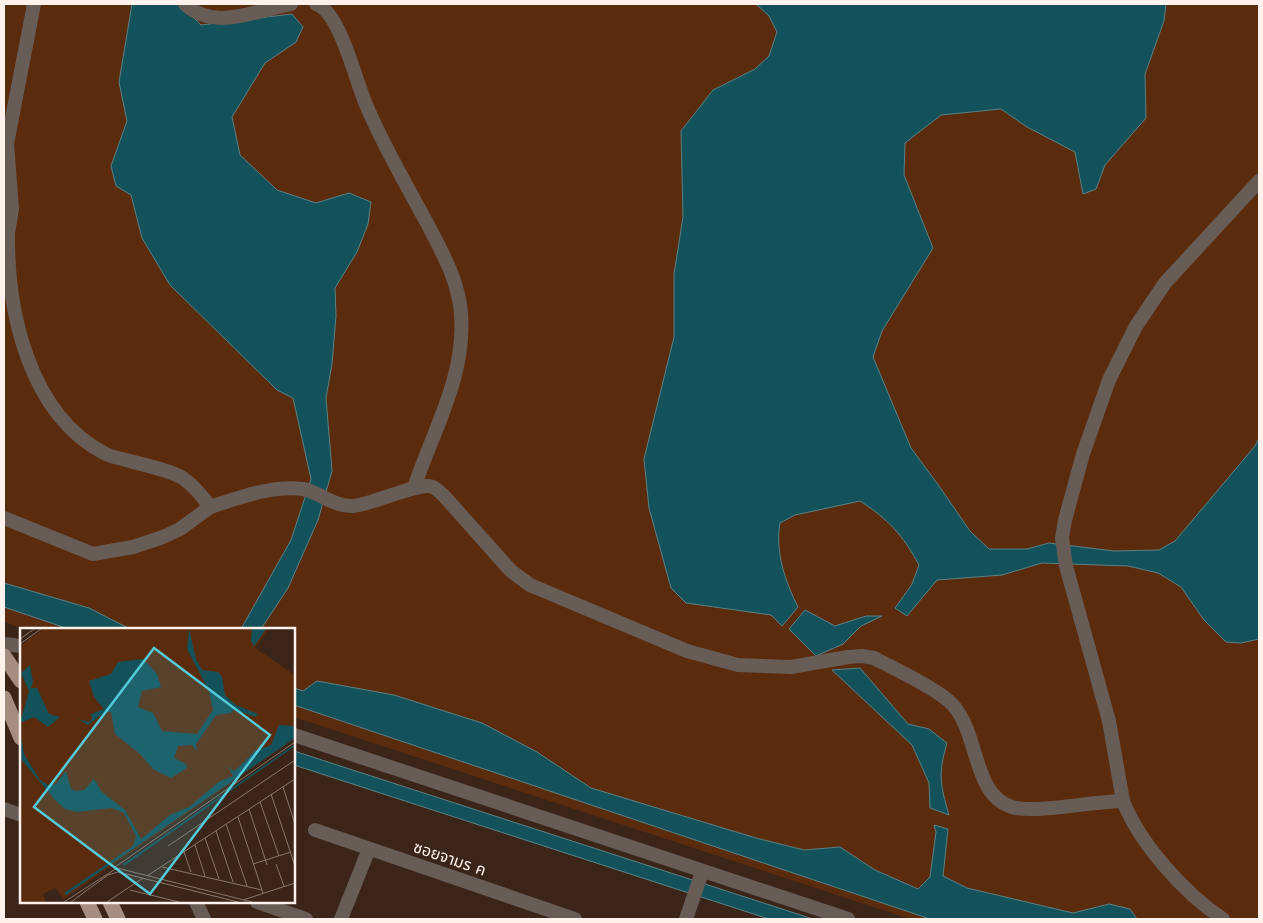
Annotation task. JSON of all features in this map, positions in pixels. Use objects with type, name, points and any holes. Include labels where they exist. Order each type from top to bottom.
[{"type":"main road","points":[[4,656],[20,680]]},
{"type":"main road","points":[[4,698],[20,736]]},
{"type":"main road","points":[[88,903],[95,919]]},
{"type":"main road","points":[[110,903],[118,919]]},
{"type":"street","points":[[34,4],[7,144],[12,209],[6,233],[17,321],[31,366],[50,402],[73,430],[105,454],[183,478],[210,507]]},
{"type":"street","points":[[185,4],[202,14],[214,18],[229,18],[291,4]]},
{"type":"street","points":[[316,4],[329,12],[367,107],[447,259],[457,288],[461,314],[457,369],[451,395],[414,488]]},
{"type":"street","points":[[1223,919],[1202,903],[1147,843],[1130,819],[1123,801],[1110,721],[1066,566],[1062,538],[1065,520],[1087,445],[1109,380],[1136,326],[1164,283],[1259,180]]},
{"type":"street","points":[[4,518],[93,554],[134,547],[163,537],[180,529],[210,507],[262,492],[287,488],[304,489],[329,500],[351,506],[384,499],[425,485],[434,487],[511,571],[530,586],[687,651],[738,665],[791,666],[821,663],[848,657],[862,656],[874,658],[951,702],[963,717],[969,731],[982,778],[989,791],[999,801],[1014,807],[1032,808],[1123,801]]},
{"type":"street","points":[[4,644],[20,646]]},
{"type":"street","points":[[295,735],[700,878],[848,919]]},
{"type":"street","points":[[4,809],[20,815]]},
{"type":"street","name":"ซอยจามร ค","points":[[314,830],[575,919]]},
{"type":"street","points":[[341,919],[369,849]]},
{"type":"street","points":[[686,919],[700,878]]},
{"type":"street","points":[[196,903],[204,919]]},
{"type":"street","points":[[260,903],[306,919]]},
{"type":"shaded area","points":[[4,4],[1259,4],[1259,919],[910,919],[295,717],[295,628],[23,628],[4,622]]},
{"type":"water","points":[[132,4],[180,4],[201,25],[292,14],[303,27],[296,42],[265,63],[232,117],[240,155],[277,190],[316,203],[349,193],[371,202],[368,224],[357,252],[335,288],[336,316],[332,364],[326,398],[332,471],[318,520],[288,588],[262,628],[242,628],[291,540],[311,479],[293,398],[277,390],[170,285],[142,238],[131,195],[116,186],[111,166],[127,121],[119,82]]},
{"type":"water","points":[[756,4],[1166,4],[1164,21],[1145,74],[1146,118],[1105,165],[1096,189],[1083,194],[1075,152],[1027,127],[1001,109],[941,115],[905,143],[904,175],[933,248],[882,331],[873,357],[911,448],[970,531],[989,549],[1027,549],[1049,543],[1114,551],[1159,550],[1175,541],[1255,446],[1259,438],[1259,639],[1241,643],[1226,642],[1204,620],[1181,587],[1158,573],[1128,566],[1042,563],[1002,575],[937,580],[907,616],[895,608],[912,584],[919,565],[894,528],[879,514],[860,501],[795,515],[780,523],[779,545],[782,566],[798,607],[782,626],[771,615],[686,603],[671,588],[649,508],[644,459],[674,337],[674,274],[683,217],[681,131],[713,90],[755,69],[769,56],[777,32],[769,16]]},
{"type":"water","points":[[4,583],[89,608],[128,628],[66,628],[4,607]]},
{"type":"water","points":[[805,610],[835,626],[866,616],[882,616],[861,626],[843,644],[816,656],[789,629]]},
{"type":"water","points":[[860,668],[908,724],[929,729],[947,743],[942,763],[941,779],[949,815],[930,808],[929,783],[912,745],[832,670]]},
{"type":"water","points":[[317,681],[394,695],[482,723],[537,752],[591,788],[756,838],[804,850],[840,847],[875,870],[918,889],[930,877],[936,832],[934,825],[948,829],[943,876],[967,888],[1073,913],[1109,904],[1130,909],[1137,919],[930,919],[295,705],[295,688],[303,691]]},
{"type":"water","points":[[295,751],[813,919],[769,919],[295,765]]}]
